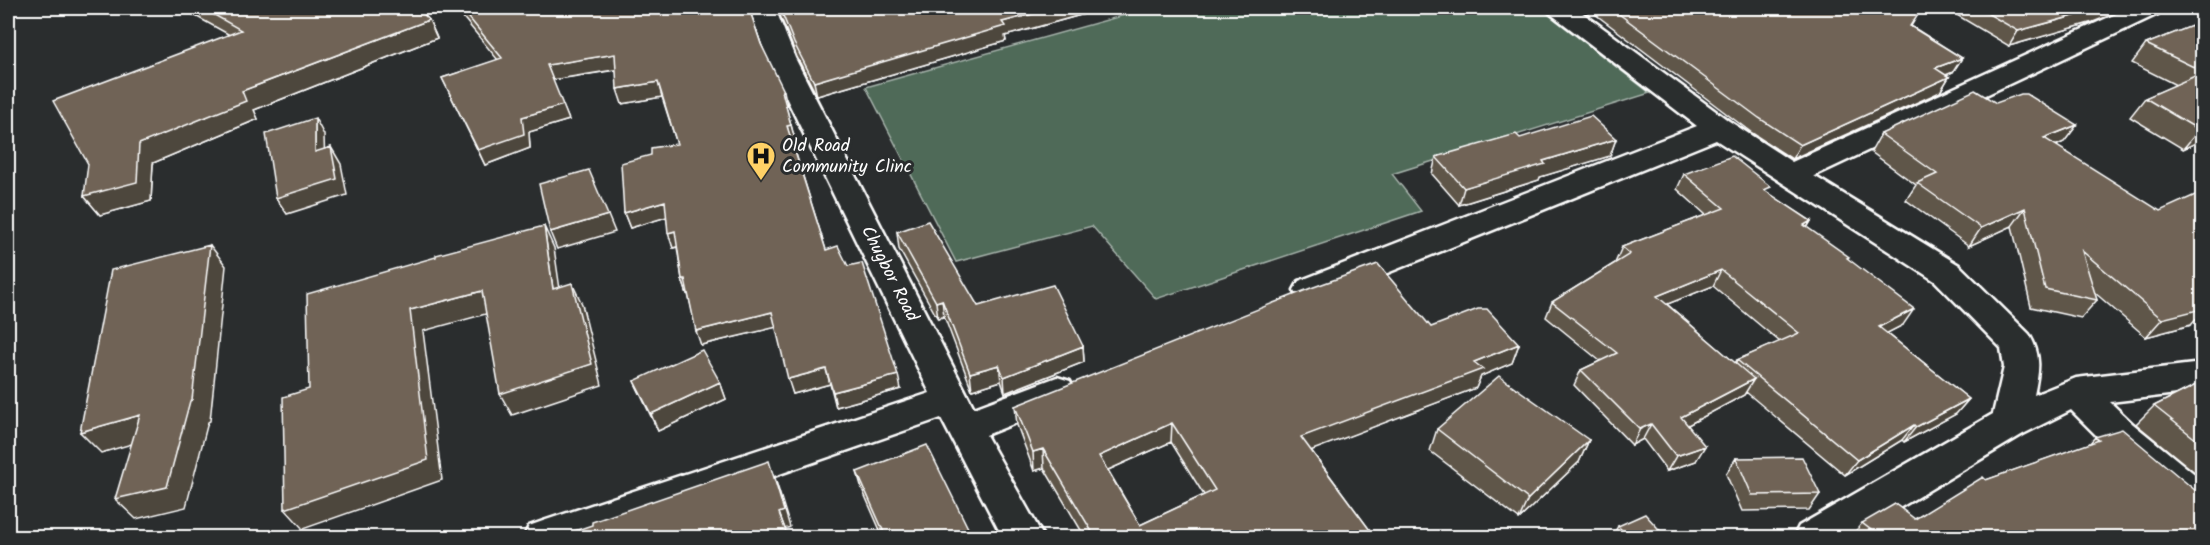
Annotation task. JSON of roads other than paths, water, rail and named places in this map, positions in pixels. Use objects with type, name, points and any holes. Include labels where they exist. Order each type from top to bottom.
[{"type":"street","name":"Chugbor Road","points":[[762,8],[781,58],[957,414],[1023,537]]},
{"type":"street","points":[[1560,8],[1719,128],[1947,273],[2017,343],[2022,367],[2010,423]]},
{"type":"street","points":[[1790,175],[2149,8]]},
{"type":"street","points":[[1285,300],[1719,128]]},
{"type":"street","points":[[1813,537],[2010,423],[2076,392],[2202,377]]},
{"type":"street","points":[[543,537],[957,414],[1085,380]]},
{"type":"street","points":[[2076,392],[2120,435],[2202,503]]},
{"type":"place","name":"Old Road Community Clinc","points":[[761,182]]}]
